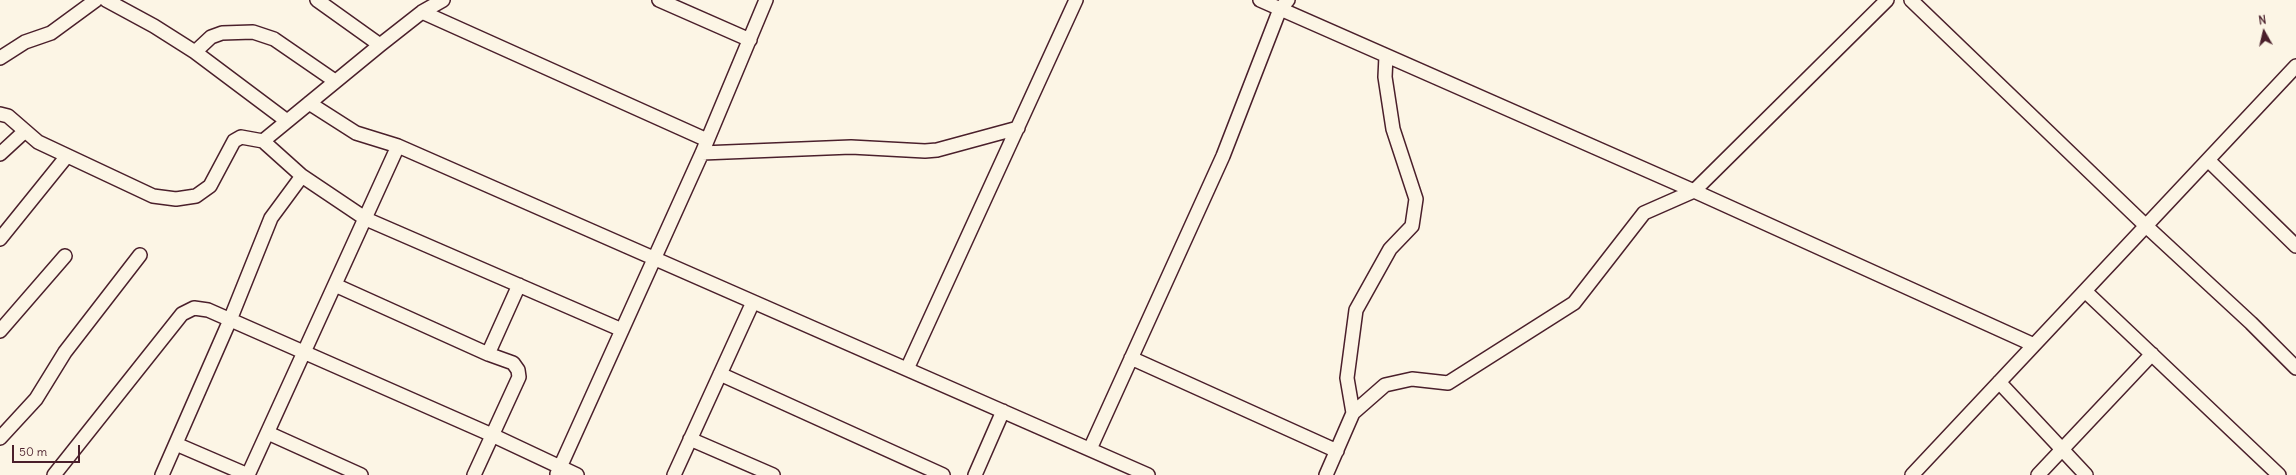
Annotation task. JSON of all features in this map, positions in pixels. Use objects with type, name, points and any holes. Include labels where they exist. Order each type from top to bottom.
[{"type":"street","points":[[0,58],[25,42],[50,33],[96,0]]},
{"type":"street","points":[[106,0],[154,26],[195,52],[287,121]]},
{"type":"street","points":[[317,0],[380,45]]},
{"type":"street","points":[[263,141],[335,81],[422,12],[443,0]]},
{"type":"street","points":[[659,0],[750,40]]},
{"type":"street","points":[[558,471],[702,153],[766,0]]},
{"type":"street","points":[[907,369],[1076,0]]},
{"type":"street","points":[[1260,0],[1284,4],[1386,56],[1694,191],[2034,345]]},
{"type":"street","points":[[1326,475],[1353,413],[1385,385],[1412,379],[1448,383],[1574,303],[1644,213],[1694,191],[1887,0]]},
{"type":"street","points":[[1911,0],[2145,224],[2251,323],[2296,368]]},
{"type":"street","points":[[1090,449],[1223,156],[1284,4]]},
{"type":"street","points":[[422,12],[707,140]]},
{"type":"street","points":[[195,52],[212,37],[222,33],[253,32],[274,39],[335,81]]},
{"type":"street","points":[[1353,413],[1347,378],[1356,310],[1390,249],[1412,226],[1416,199],[1393,129],[1385,77],[1386,56]]},
{"type":"street","points":[[1912,475],[2085,291],[2145,224],[2208,160],[2296,66]]},
{"type":"street","points":[[309,103],[356,133],[398,146],[1148,475]]},
{"type":"street","points":[[0,114],[8,116],[38,142],[153,196],[176,199],[196,196],[210,186],[234,141],[241,137],[263,141],[302,176],[366,219],[622,330]]},
{"type":"street","points":[[702,153],[852,147],[925,151],[937,150],[1018,128]]},
{"type":"street","points":[[0,154],[25,131]]},
{"type":"street","points":[[176,444],[248,475],[398,146]]},
{"type":"street","points":[[0,239],[67,156]]},
{"type":"street","points":[[2208,160],[2296,246]]},
{"type":"street","points":[[162,475],[230,320],[271,218],[302,176]]},
{"type":"street","points":[[0,438],[36,399],[65,352],[140,255]]},
{"type":"street","points":[[1,327],[65,256]]},
{"type":"street","points":[[335,285],[488,354],[513,363],[518,370],[519,377],[474,475]]},
{"type":"street","points":[[488,354],[519,286]]},
{"type":"street","points":[[2085,291],[2279,475]]},
{"type":"street","points":[[674,475],[753,302]]},
{"type":"street","points":[[54,475],[182,314],[194,308],[208,310],[305,352],[492,435],[558,471],[577,475]]},
{"type":"street","points":[[2038,475],[2152,354]]},
{"type":"street","points":[[1131,358],[1336,451]]},
{"type":"street","points":[[720,374],[943,475]]},
{"type":"street","points":[[1999,382],[2086,475]]},
{"type":"street","points":[[975,475],[1003,412]]},
{"type":"street","points":[[268,434],[335,470],[361,475]]},
{"type":"street","points":[[690,439],[773,475]]}]
